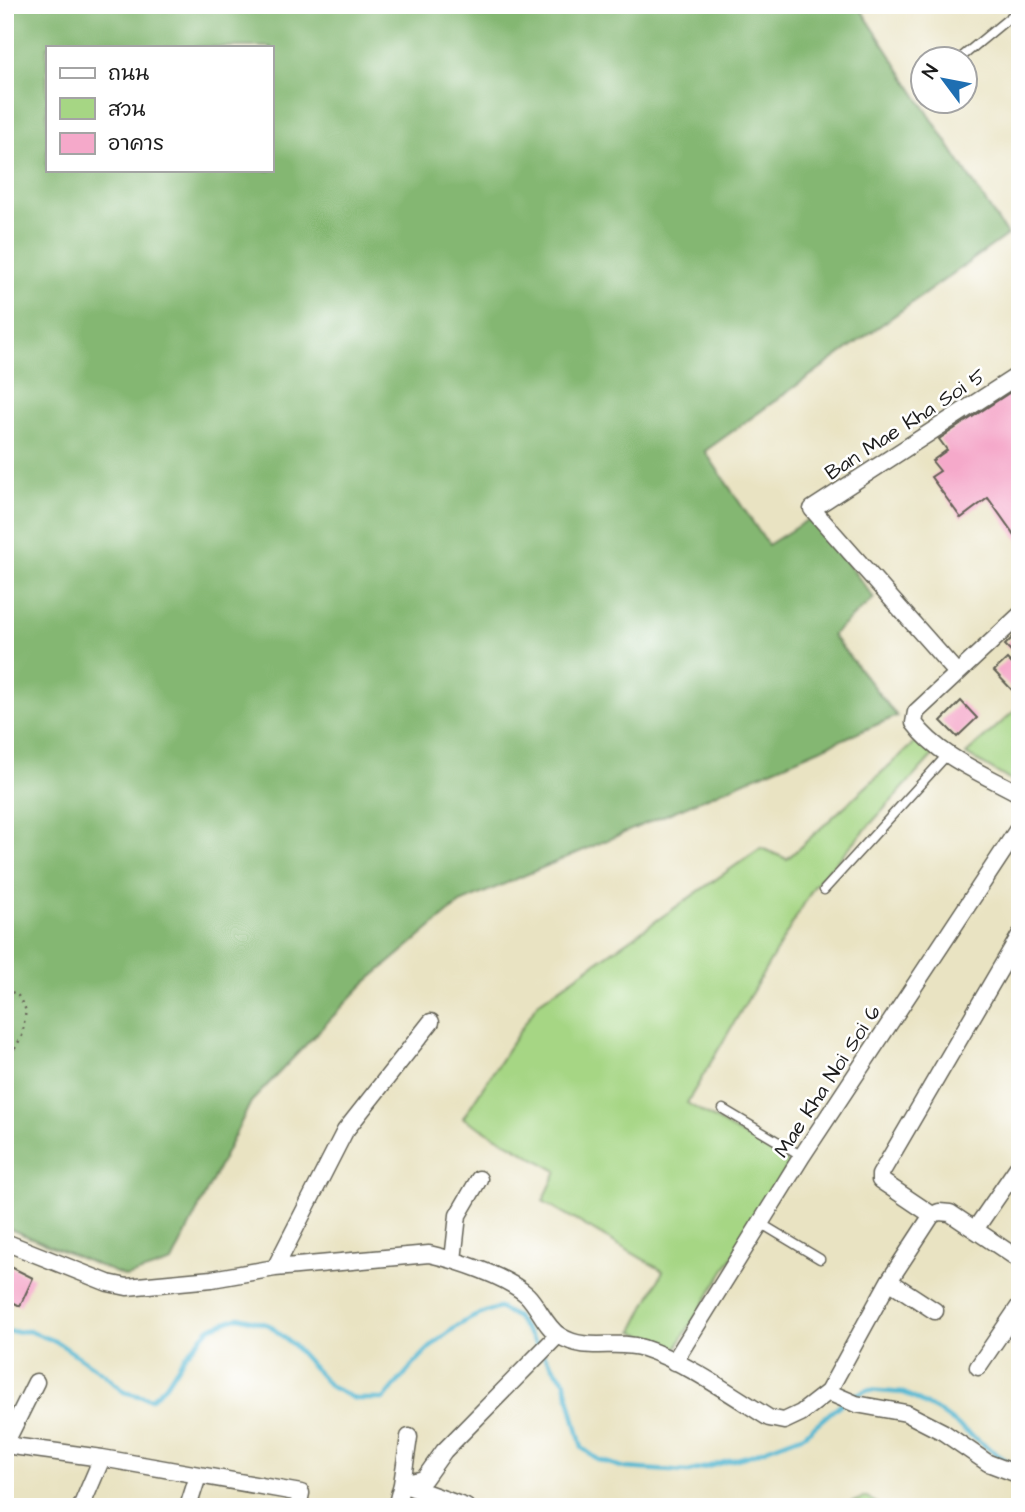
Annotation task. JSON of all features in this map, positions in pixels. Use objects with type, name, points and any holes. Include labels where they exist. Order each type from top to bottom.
[{"type":"street","name":"Ban Mae Kha Soi 5","points":[[957,673],[812,509],[1020,374]]},
{"type":"street","points":[[1020,615],[916,712],[914,723],[924,736],[948,754],[1020,794]]},
{"type":"street","name":"Mae Kha Noi Soi 6","points":[[674,1362],[802,1156],[1020,826]]},
{"type":"street","points":[[932,1215],[880,1180],[880,1175],[1020,935]]},
{"type":"street","points":[[275,1268],[345,1131],[431,1022]]},
{"type":"street","points":[[976,1228],[1020,1164]]},
{"type":"street","points":[[453,1260],[458,1215],[479,1179]]},
{"type":"street","points":[[5,1242],[108,1283],[127,1287],[212,1279],[275,1268],[429,1254],[453,1260],[513,1285],[528,1296],[554,1340],[598,1346],[620,1343],[644,1348],[674,1362],[769,1418],[784,1421],[832,1395],[889,1281],[932,1215],[939,1212],[950,1213],[1020,1260]]},
{"type":"street","points":[[889,1281],[935,1311]]},
{"type":"street","points":[[978,1367],[1020,1305]]},
{"type":"street","points":[[401,1484],[424,1479],[444,1451],[554,1340]]},
{"type":"street","points":[[36,1382],[5,1444],[301,1493],[298,1507]]},
{"type":"street","points":[[832,1395],[856,1404],[906,1413],[943,1432],[988,1463],[1020,1475]]},
{"type":"street","points":[[396,1507],[409,1437]]},
{"type":"street","points":[[81,1507],[102,1458]]},
{"type":"street","points":[[188,1507],[198,1476]]},
{"type":"street","points":[[401,1484],[466,1507]]},
{"type":"lane","points":[[975,46],[1016,12]]},
{"type":"lane","points":[[824,890],[948,754]]},
{"type":"lane","points":[[723,1109],[802,1156]]},
{"type":"lane","points":[[760,1223],[820,1259]]},
{"type":"path","points":[[5,990],[17,994],[26,1010],[22,1037],[5,1066]]},
{"type":"green space","points":[[5,5],[858,5],[909,84],[909,116],[930,116],[1007,235],[705,451],[768,545],[812,517],[874,598],[832,635],[897,716],[460,903],[363,985],[251,1102],[172,1262],[126,1277],[5,1227]]},
{"type":"green space","points":[[1020,706],[1020,786],[966,754]]},
{"type":"green space","points":[[916,741],[934,754],[815,885],[687,1103],[790,1163],[675,1350],[633,1331],[663,1271],[543,1201],[557,1171],[463,1118],[538,1003],[761,848],[787,859]]},
{"type":"green space","points":[[866,1497],[883,1507],[839,1507]]},
{"type":"building","points":[[1012,391],[1020,401],[1020,543],[988,498],[961,518],[931,477],[940,471],[932,461],[947,450],[939,439]]},
{"type":"building","points":[[1013,637],[1020,643],[1020,660],[1005,645]]},
{"type":"building","points":[[1007,659],[1020,672],[1020,684],[1013,691],[994,671]]},
{"type":"building","points":[[961,701],[977,718],[957,737],[941,721]]},
{"type":"building","points":[[5,1264],[33,1278],[20,1306],[5,1298]]},
{"type":"waterway","points":[[5,1332],[29,1331],[57,1342],[104,1374],[124,1392],[151,1399],[166,1385],[184,1357],[210,1328],[239,1317],[269,1325],[293,1345],[331,1387],[355,1399],[384,1399],[408,1370],[449,1332],[464,1322],[499,1308],[516,1317],[539,1348]]},
{"type":"waterway","points":[[544,1355],[565,1382],[582,1448],[599,1460],[625,1468],[688,1472],[748,1456],[804,1435],[843,1402]]},
{"type":"waterway","points":[[850,1397],[867,1390],[904,1393],[938,1411],[1006,1461],[1020,1466]]}]
